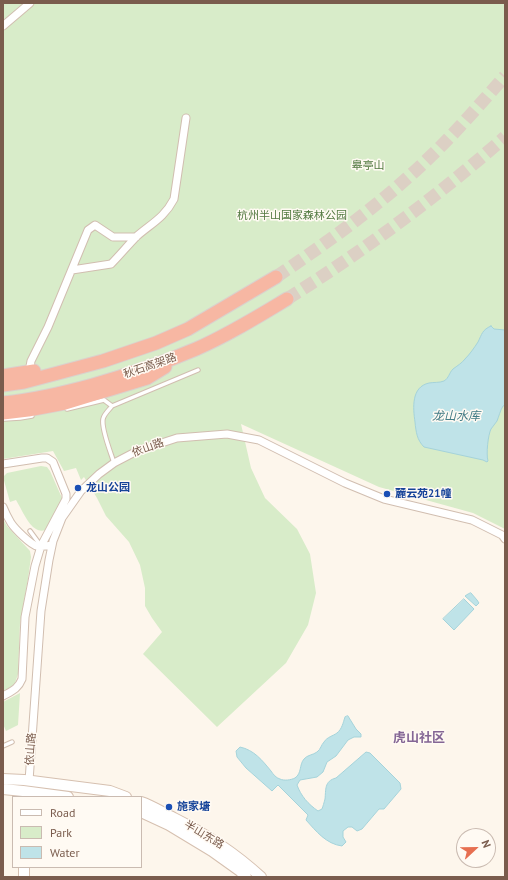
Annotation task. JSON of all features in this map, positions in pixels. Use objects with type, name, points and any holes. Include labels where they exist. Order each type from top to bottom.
[{"type":"highway","name":"秋石高架路","points":[[3,385],[58,374],[156,343],[188,329],[276,277]]},
{"type":"highway","name":"秋石高架路","points":[[3,403],[70,391],[156,365],[197,348],[242,326],[287,299]]},
{"type":"highway","points":[[3,376],[66,364],[101,353],[156,343]]},
{"type":"highway","points":[[3,413],[65,403],[147,378],[197,348]]},
{"type":"main road","points":[[3,779],[110,791],[123,796]]},
{"type":"main road","points":[[29,781],[30,794]]},
{"type":"main road","points":[[3,789],[30,794],[55,796]]},
{"type":"main road","name":"半山东路","points":[[142,802],[213,840],[246,863],[261,877]]},
{"type":"main road","name":"半山东路","points":[[142,812],[169,825],[206,847],[246,877]]},
{"type":"street","points":[[3,26],[30,3]]},
{"type":"street","points":[[72,270],[111,264],[136,237],[161,217],[169,208],[174,199],[186,118]]},
{"type":"street","points":[[29,372],[31,361],[48,327],[88,230],[95,225],[113,237],[136,237]]},
{"type":"street","name":"依山路","points":[[29,781],[41,611],[52,545],[62,518],[81,491],[99,474],[114,463],[137,451],[177,438],[227,434],[259,440],[344,483],[384,499],[472,520],[502,535],[505,539]]},
{"type":"street","points":[[3,464],[47,458],[53,462],[66,494],[66,499],[41,546],[35,566],[25,617],[22,679],[13,691],[3,696]]},
{"type":"street","points":[[3,506],[12,524],[27,540],[36,546],[45,547],[52,545]]},
{"type":"lane","points":[[114,463],[103,420],[105,414],[112,406],[198,370]]},
{"type":"lane","points":[[61,410],[104,400],[112,406]]},
{"type":"lane","points":[[3,419],[34,415]]},
{"type":"lane","points":[[30,531],[41,546]]},
{"type":"lane","points":[[3,746],[12,742]]},
{"type":"green space","name":"皋亭山","points":[[3,3],[505,3],[505,529],[473,513],[379,487],[241,424],[251,468],[265,498],[297,529],[310,554],[316,593],[308,625],[286,663],[217,727],[143,654],[162,632],[145,606],[145,588],[140,565],[129,542],[106,516],[84,477],[81,480],[76,468],[64,471],[53,451],[3,459]]},
{"type":"green space","points":[[41,466],[47,467],[50,471],[62,498],[46,530],[42,531],[37,530],[30,524],[16,500],[10,502],[3,477],[7,473]]},
{"type":"green space","points":[[3,519],[7,526],[30,551],[31,557],[20,623],[18,674],[15,683],[3,691]]},
{"type":"green space","points":[[20,693],[18,725],[6,731],[3,724],[3,702]]},
{"type":"water","name":"龙山水库","points":[[491,326],[494,329],[505,330],[505,405],[503,406],[497,421],[490,432],[487,449],[488,461],[424,447],[418,439],[414,416],[414,399],[416,393],[423,385],[446,380],[453,369],[470,353],[478,342],[481,334]]},
{"type":"water","points":[[471,593],[479,603],[476,606],[465,596]]},
{"type":"water","points":[[464,599],[474,609],[454,630],[443,619]]},
{"type":"water","points":[[348,716],[361,734],[361,737],[354,737],[348,740],[336,756],[327,762],[323,772],[317,777],[300,780],[297,785],[308,803],[318,811],[322,809],[329,781],[336,778],[366,752],[370,753],[400,783],[401,789],[384,809],[379,809],[362,829],[357,831],[352,827],[348,827],[343,831],[343,837],[346,842],[342,846],[326,840],[306,820],[308,815],[278,785],[272,791],[246,768],[237,757],[236,751],[240,747],[249,750],[261,759],[277,778],[283,780],[292,779],[299,774],[301,764],[304,759],[317,752],[325,740],[339,731],[345,717]]},
{"type":"tunnel","points":[[276,277],[317,249],[396,188],[442,146],[505,76]]},
{"type":"tunnel","points":[[287,299],[344,262],[426,202],[505,137]]},
{"type":"place","name":"龙山公园","points":[[78,488]]},
{"type":"place","name":"麓云苑21幢","points":[[387,494]]},
{"type":"place","name":"施家塘","points":[[169,807]]},
{"type":"district","name":"虎山社区","points":[[419,738]]},
{"type":"park label","name":"杭州半山国家森林公园","points":[[292,216]]}]
